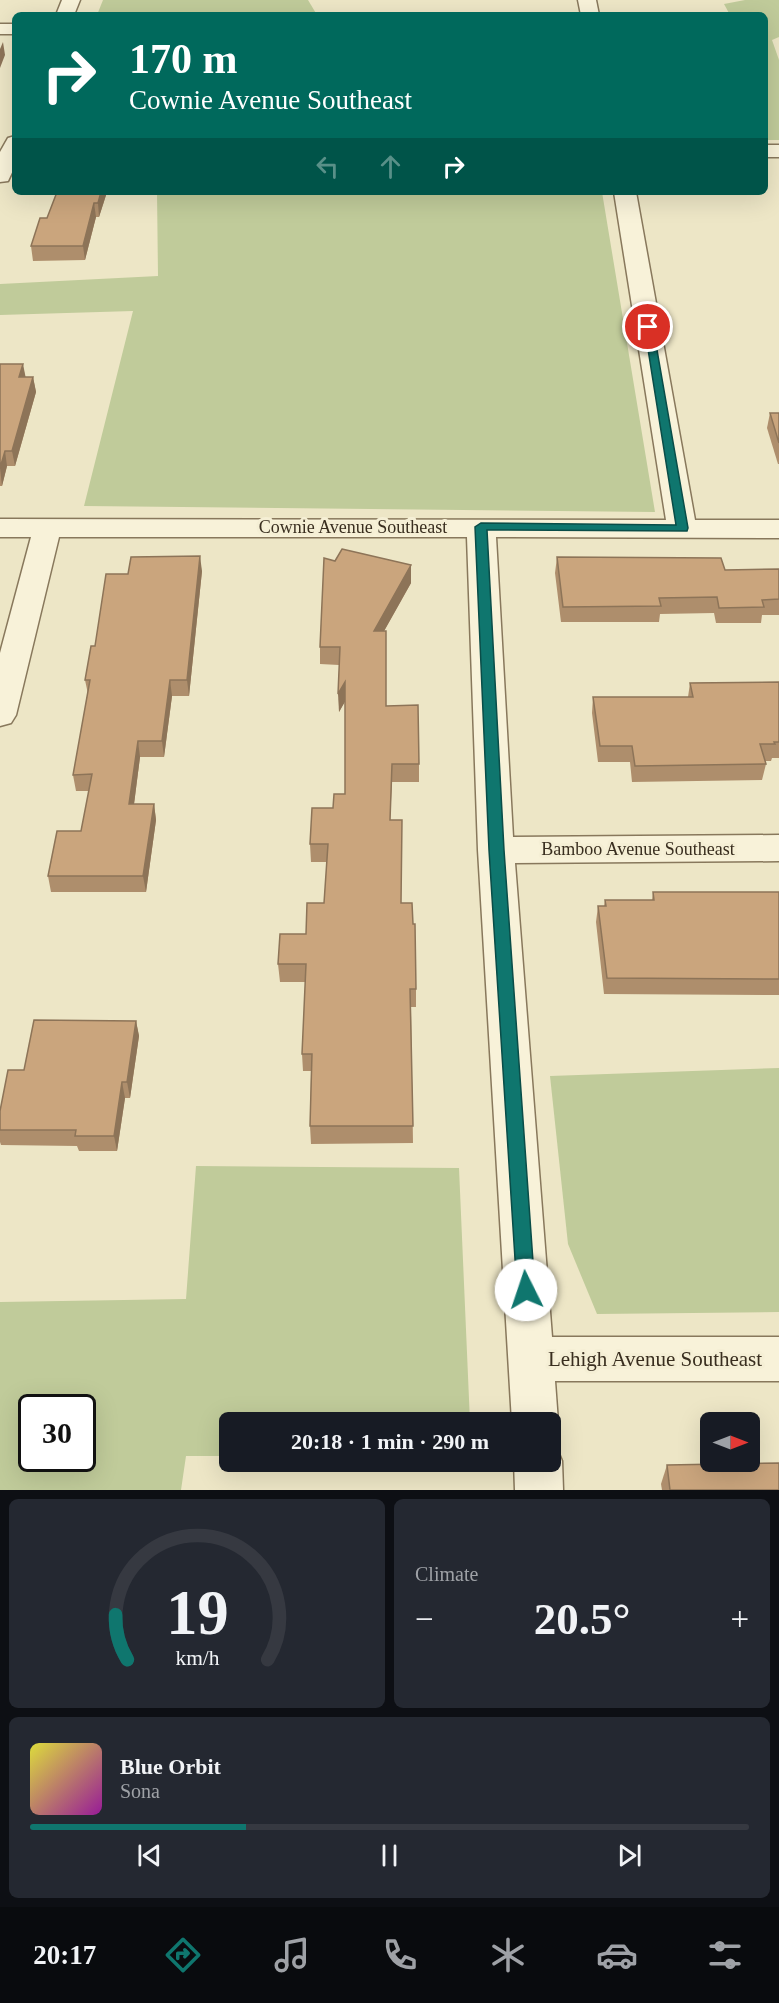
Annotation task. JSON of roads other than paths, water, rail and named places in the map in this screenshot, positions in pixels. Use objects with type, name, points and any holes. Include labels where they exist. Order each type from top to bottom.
[{"type":"street","points":[[0,176],[9,148]]},
{"type":"street","points":[[626,195],[682,528]]},
{"type":"street","points":[[481,527],[496,850],[534,1412]]},
{"type":"street","name":"Cownie Avenue Southeast","points":[[0,528],[779,528]]},
{"type":"street","points":[[0,715],[47,529]]},
{"type":"street","name":"Bamboo Avenue Southeast","points":[[496,850],[779,848]]},
{"type":"street","name":"Lehigh Avenue Southeast","points":[[531,1359],[779,1359]]},
{"type":"street","points":[[538,1472],[540,1490]]}]
